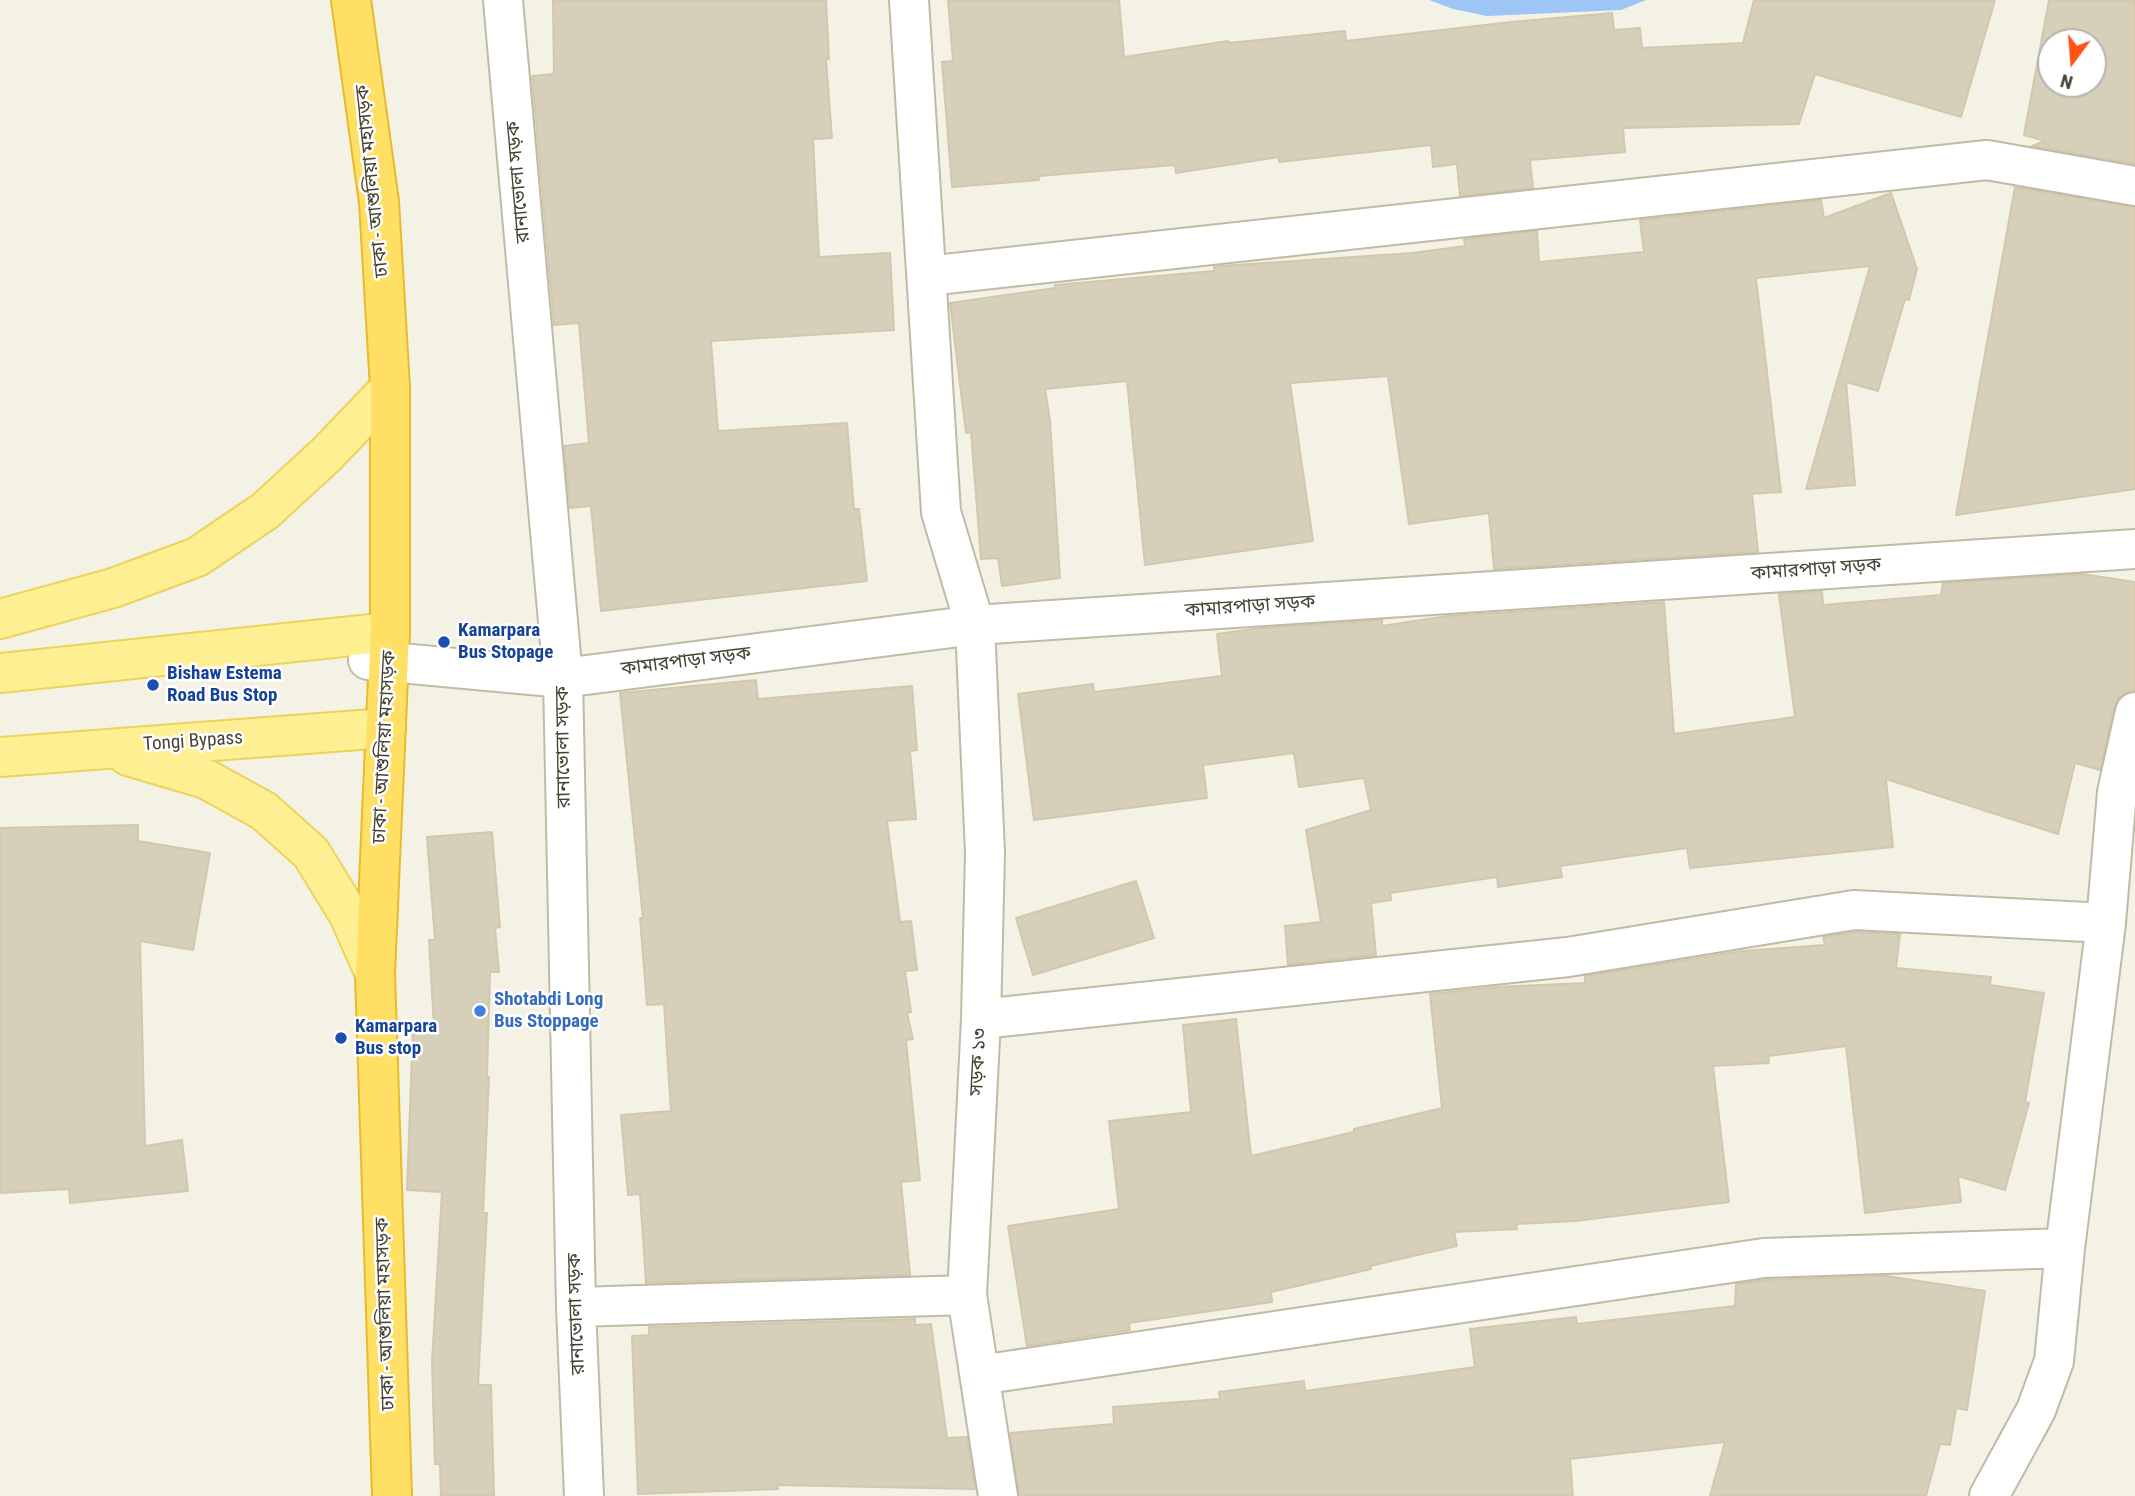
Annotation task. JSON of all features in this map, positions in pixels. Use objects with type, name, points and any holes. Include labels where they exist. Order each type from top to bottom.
[{"type":"highway","name":"ঢাকা - আশুলিয়া মহাসড়ক","points":[[351,0],[379,202],[390,388],[379,646],[386,728],[375,974],[392,1496]]},
{"type":"main road","points":[[0,619],[113,588],[197,557],[265,511],[327,454],[390,388]]},
{"type":"main road","points":[[0,673],[379,646]]},
{"type":"main road","name":"Tongi Bypass","points":[[0,757],[386,728]]},
{"type":"main road","points":[[102,749],[206,779],[264,811],[311,853],[349,915],[375,974]]},
{"type":"street","name":"রানাভোলা সড়ক","points":[[503,0],[563,678],[576,1307],[584,1496]]},
{"type":"street","name":"সড়ক ১৩","points":[[909,0],[941,512],[975,625],[985,853],[981,1019],[967,1294],[998,1496]]},
{"type":"street","points":[[927,276],[1987,160],[2135,186]]},
{"type":"street","name":"কামারপাড়া সড়ক","points":[[379,646],[563,678],[975,625],[2135,549]]},
{"type":"street","points":[[1989,1496],[2036,1410],[2054,1361],[2065,1248],[2106,923],[2118,792],[2135,712]]},
{"type":"street","points":[[981,1019],[1568,957],[1854,910],[2106,923]]},
{"type":"street","points":[[980,1375],[1764,1258],[2065,1248]]},
{"type":"street","points":[[576,1307],[967,1294]]},
{"type":"water","points":[[1429,0],[1646,0],[1621,10],[1487,16],[1453,9]]},
{"type":"building","points":[[553,0],[826,0],[829,59],[826,59],[832,138],[813,139],[819,257],[890,253],[894,330],[711,341],[718,431],[847,423],[854,509],[859,509],[867,581],[601,611],[591,506],[570,508],[564,446],[589,443],[579,323],[554,325],[532,76],[554,74]]},
{"type":"building","points":[[948,0],[1119,0],[1124,57],[1228,41],[1345,31],[1346,41],[1612,13],[1614,30],[1640,28],[1642,48],[1743,43],[1754,0],[1995,0],[1961,117],[1815,74],[1799,124],[1623,128],[1625,152],[1530,160],[1533,188],[1460,196],[1457,164],[1433,167],[1431,145],[1279,162],[1279,157],[1176,173],[1175,165],[1038,176],[1039,180],[952,187],[942,62],[953,61]]},
{"type":"building","points":[[2049,0],[2135,0],[2135,164],[2032,146],[2045,141],[2024,135],[2037,65],[2037,98],[2107,98],[2107,28],[2044,28]]},
{"type":"building","points":[[2015,187],[2135,207],[2135,489],[1956,515]]},
{"type":"building","points":[[1891,193],[1917,269],[1909,300],[1905,299],[1878,391],[1846,382],[1855,485],[1806,489],[1870,266],[1756,278],[1781,492],[1752,494],[1758,552],[1494,569],[1489,513],[1409,524],[1388,376],[1290,383],[1313,541],[1145,565],[1127,381],[1045,389],[1050,421],[1060,578],[1002,586],[998,558],[981,559],[971,432],[966,433],[950,303],[1055,288],[1055,285],[1214,271],[1214,267],[1221,266],[1412,253],[1465,246],[1464,239],[1537,231],[1539,262],[1644,252],[1640,220],[1821,200],[1824,218]]},
{"type":"building","points":[[2082,574],[2135,582],[2135,691],[2128,691],[2119,697],[2114,707],[2100,770],[2075,763],[2058,834],[1886,779],[1893,847],[1690,868],[1687,848],[1560,866],[1562,877],[1498,887],[1497,877],[1390,893],[1391,900],[1371,903],[1376,955],[1288,965],[1285,926],[1321,922],[1306,830],[1371,810],[1364,778],[1299,787],[1294,753],[1203,765],[1207,798],[1034,820],[1018,694],[1093,684],[1094,692],[1222,676],[1217,634],[1260,628],[1382,620],[1382,626],[1447,616],[1664,602],[1674,734],[1795,717],[1779,594],[1822,591],[1823,605],[1941,595],[1943,583]]},
{"type":"building","points":[[756,680],[758,699],[912,686],[917,750],[910,751],[916,819],[887,821],[900,922],[911,921],[917,970],[905,971],[911,1012],[907,1013],[913,1039],[906,1040],[920,1180],[901,1182],[910,1275],[646,1283],[640,1194],[628,1195],[621,1115],[671,1111],[664,1004],[647,1005],[640,918],[643,918],[620,693]]},
{"type":"building","points":[[138,825],[138,841],[210,853],[193,950],[140,941],[145,1146],[182,1140],[188,1191],[70,1203],[69,1189],[0,1193],[0,828]]},
{"type":"building","points":[[492,832],[500,927],[495,928],[499,972],[490,972],[483,1213],[487,1213],[478,1385],[491,1385],[494,1496],[441,1496],[440,1464],[435,1464],[432,1362],[442,1192],[407,1190],[413,1027],[434,1027],[429,940],[435,940],[427,837]]},
{"type":"building","points":[[1136,881],[1154,938],[1033,975],[1016,918]]},
{"type":"building","points":[[1855,932],[1900,934],[1896,968],[1991,977],[1990,985],[2044,993],[2025,1102],[2029,1103],[2005,1190],[1958,1176],[1961,1202],[1865,1213],[1846,1046],[1768,1056],[1769,1063],[1713,1066],[1729,1202],[1575,1221],[1516,1224],[1517,1229],[1454,1232],[1457,1246],[1271,1292],[1272,1302],[1129,1323],[1130,1330],[1027,1346],[1008,1226],[1119,1209],[1109,1121],[1191,1112],[1183,1025],[1236,1019],[1251,1156],[1442,1108],[1430,994],[1496,987],[1585,983],[1585,976],[1742,951],[1825,945],[1823,937]]},
{"type":"building","points":[[1886,1276],[1985,1291],[1967,1410],[1956,1408],[1950,1445],[1940,1444],[1926,1496],[1710,1496],[1725,1442],[1570,1459],[1573,1496],[1019,1496],[1010,1433],[1114,1424],[1113,1407],[1220,1399],[1219,1392],[1304,1381],[1305,1391],[1475,1367],[1470,1329],[1576,1317],[1577,1324],[1735,1306],[1736,1284],[1766,1280]]},
{"type":"building","points":[[915,1319],[915,1325],[931,1324],[947,1438],[967,1437],[975,1489],[778,1485],[778,1489],[638,1494],[632,1336],[649,1335],[649,1327]]},
{"type":"place","name":"Kamarpara Bus Stopage","points":[[444,642]]},
{"type":"place","name":"Bishaw Estema Road Bus Stop","points":[[153,685]]},
{"type":"place","name":"Shotabdi Long Bus Stoppage","points":[[480,1011]]},
{"type":"place","name":"Kamarpara Bus stop","points":[[341,1038]]}]
